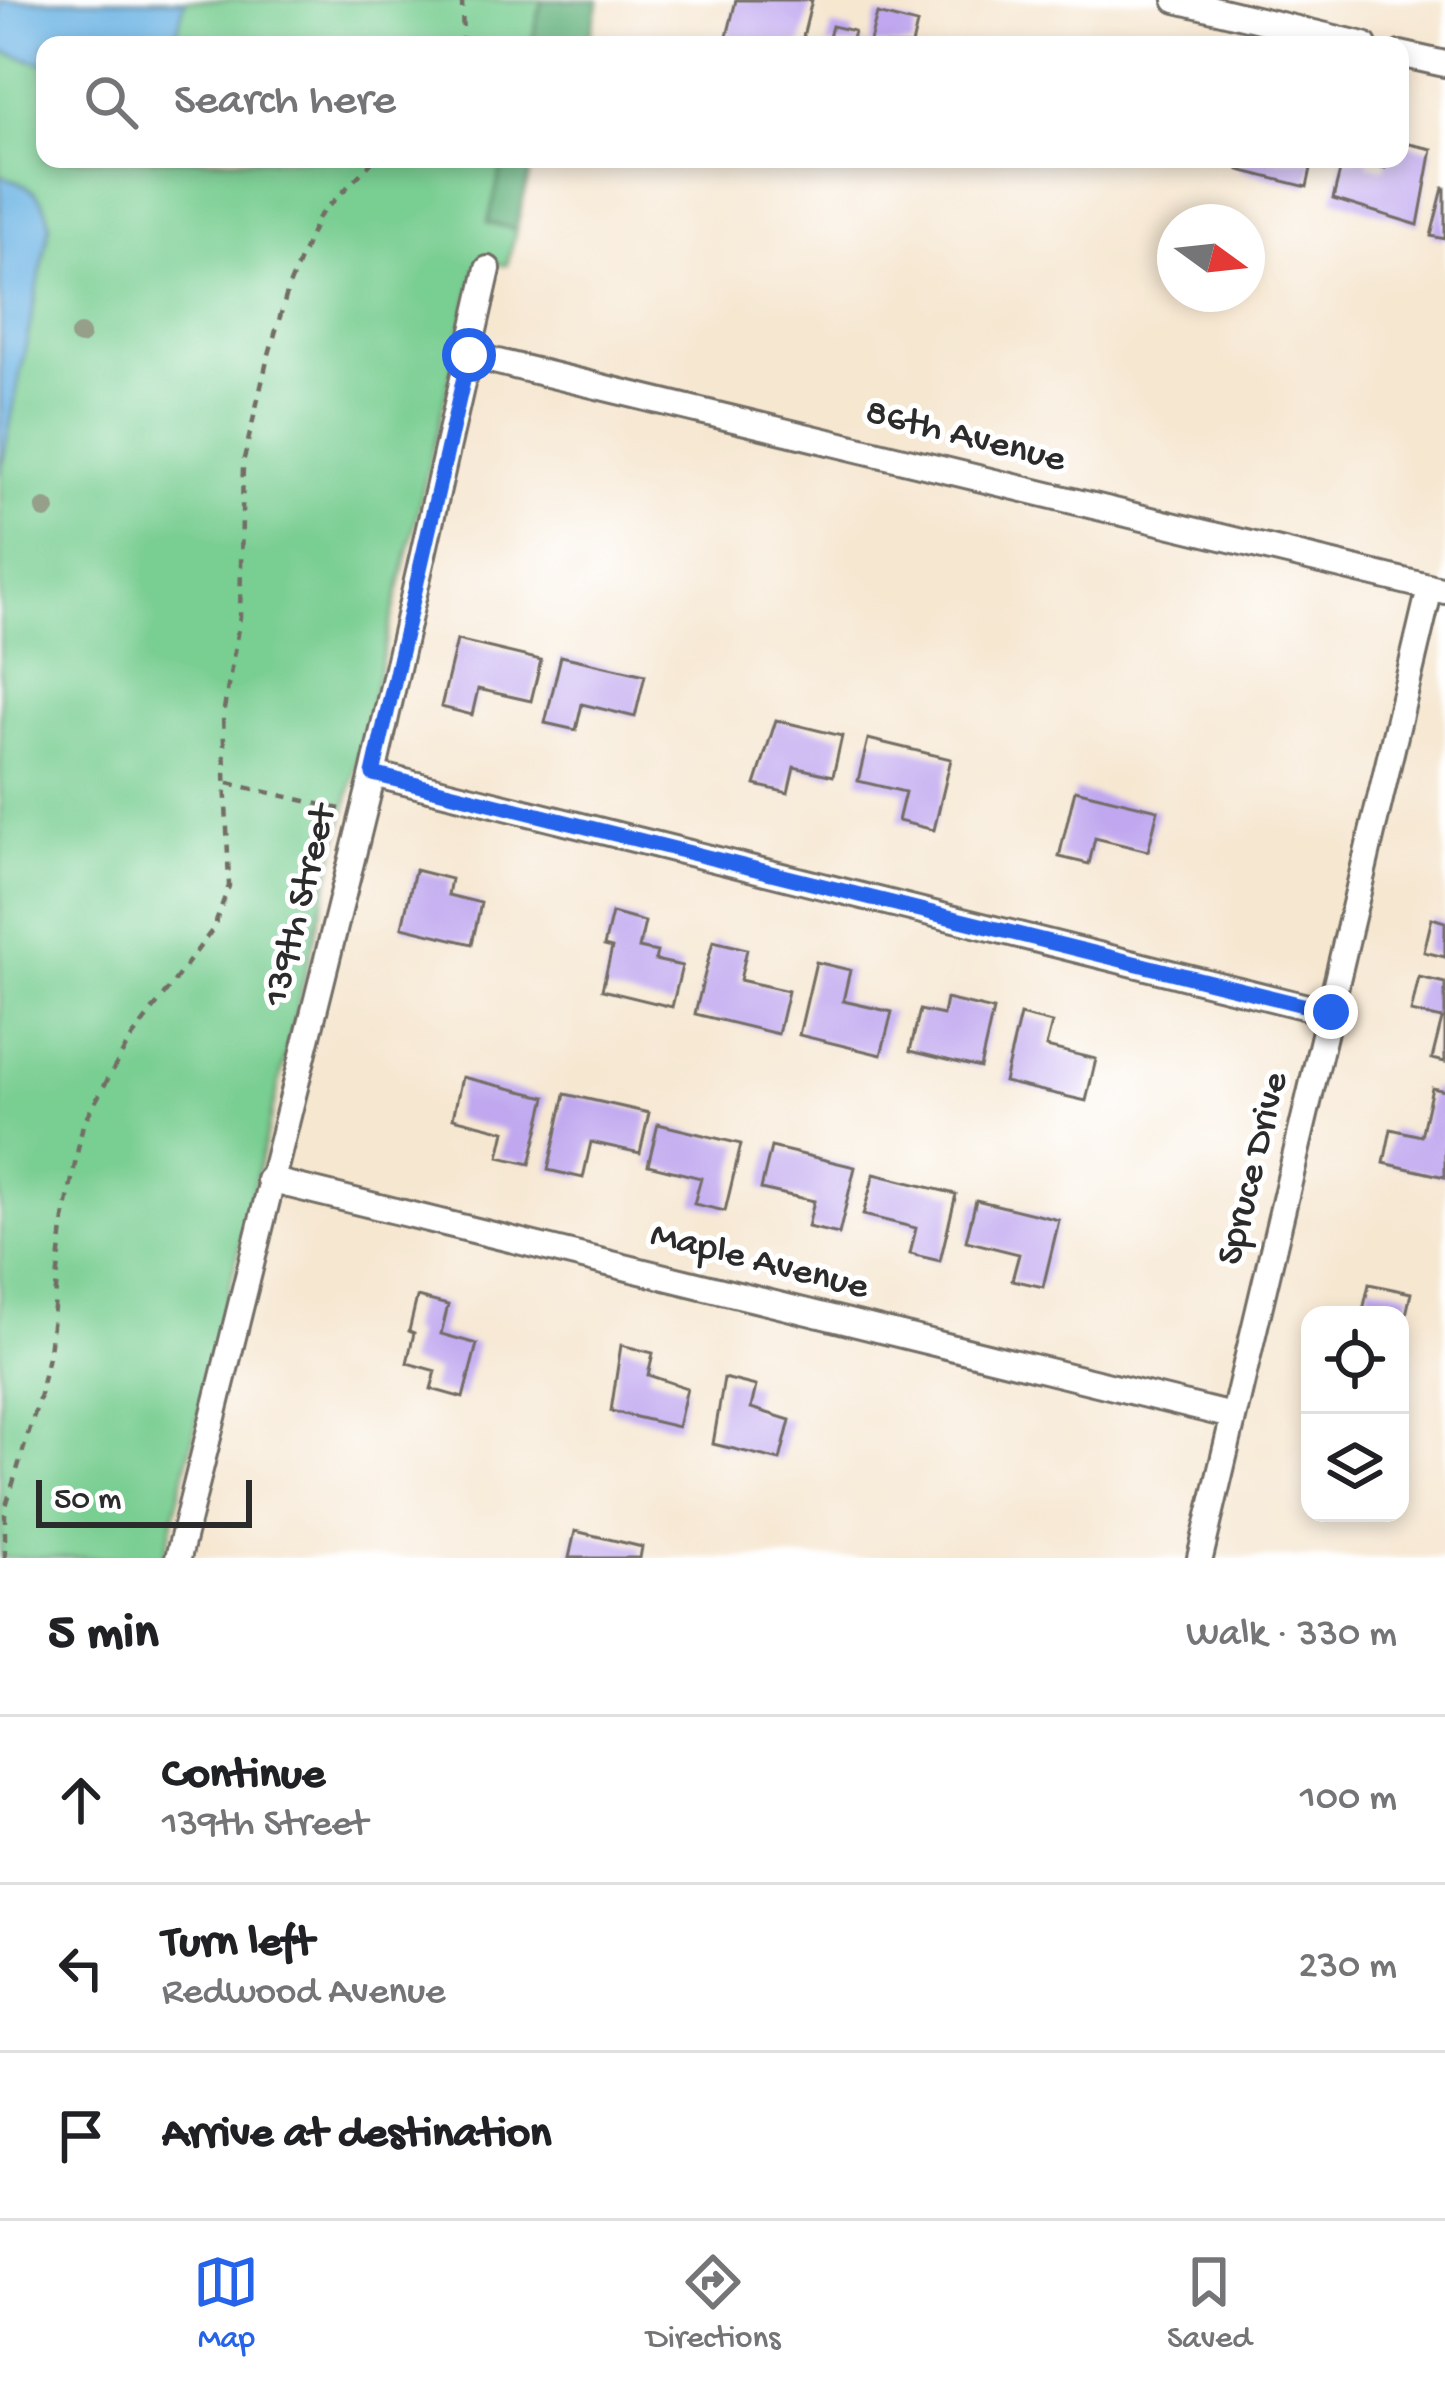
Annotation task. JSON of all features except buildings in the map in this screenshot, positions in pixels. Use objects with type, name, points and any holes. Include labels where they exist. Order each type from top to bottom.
[{"type":"street","points":[[1176,0],[1326,36]]},
{"type":"street","points":[[1409,56],[1445,64]]},
{"type":"street","name":"139th Street","points":[[178,1558],[373,774],[488,269]]},
{"type":"street","name":"86th Avenue","points":[[469,355],[1437,590]]},
{"type":"street","name":"Spruce Drive","points":[[1200,1558],[1437,590]]},
{"type":"street","points":[[373,774],[1331,1012]]},
{"type":"street","name":"Maple Avenue","points":[[269,1180],[1232,1416]]},
{"type":"path","points":[[462,0],[463,36]]},
{"type":"path","points":[[5,1558],[5,1509],[46,1368],[64,1219],[83,1124],[128,1043],[213,928],[229,886],[223,715],[240,617],[243,463],[267,361],[306,241],[318,217],[366,168]]},
{"type":"path","points":[[227,783],[362,815]]},
{"type":"green space","points":[[0,0],[542,0],[533,36],[36,36],[36,168],[502,168],[488,223],[516,229],[507,265],[478,263],[164,1558],[0,1558]]},
{"type":"green space","points":[[542,0],[599,0],[590,36],[533,36]]},
{"type":"green space","points":[[502,168],[531,168],[516,229],[488,223]]},
{"type":"water","points":[[0,0],[185,0],[176,36],[36,36],[36,61],[0,51]]},
{"type":"water","points":[[0,175],[34,192],[50,225],[0,475]]},
{"type":"route","points":[[469,355],[373,774],[1331,1012]]}]
